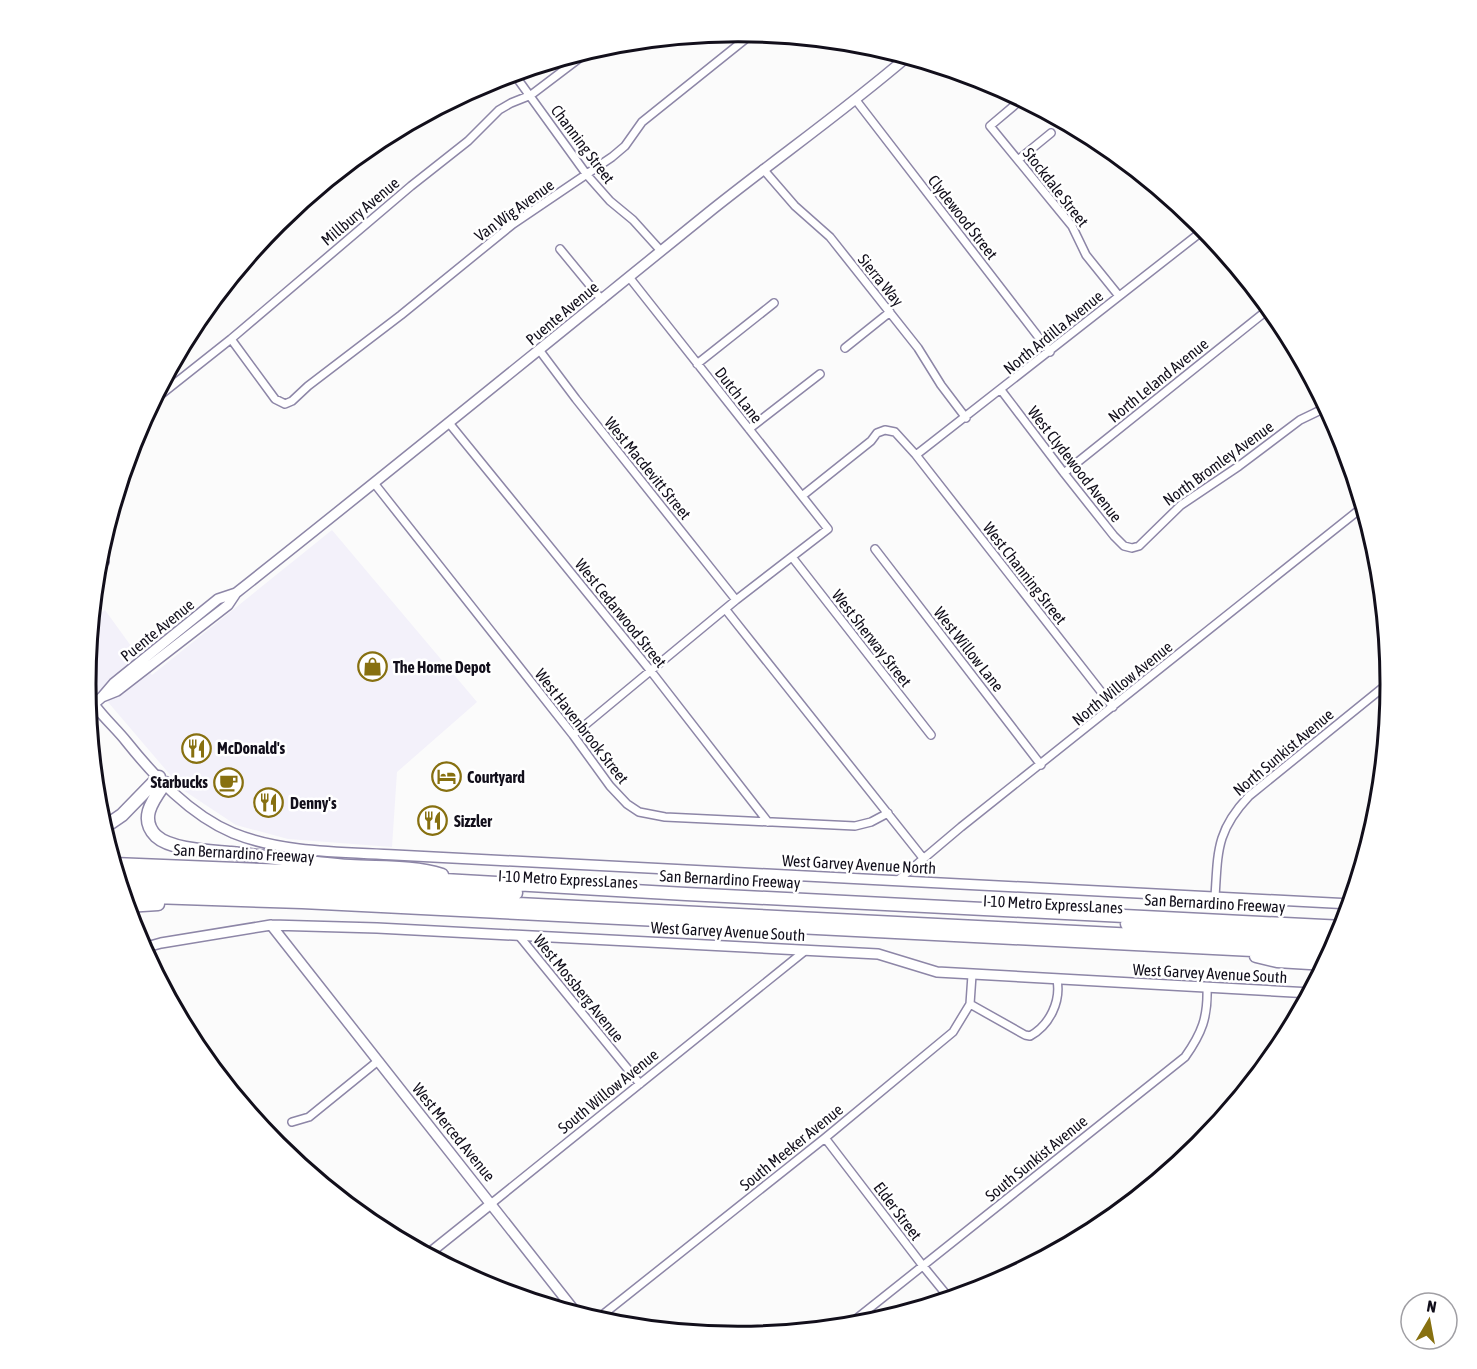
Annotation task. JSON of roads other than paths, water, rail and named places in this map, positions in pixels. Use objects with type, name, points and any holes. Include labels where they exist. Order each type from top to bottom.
[{"type":"highway","points":[[111,822],[162,780]]},
{"type":"highway","points":[[162,780],[148,810],[148,819],[150,828],[167,842],[195,849],[348,866],[426,870],[460,881]]},
{"type":"highway","name":"San Bernardino Freeway","points":[[122,864],[1333,926]]},
{"type":"highway","name":"I-10 Metro ExpressLanes","points":[[125,873],[1330,934]]},
{"type":"highway","name":"I-10 Metro ExpressLanes","points":[[128,884],[1326,944]]},
{"type":"highway","points":[[132,896],[258,900],[1322,954]]},
{"type":"highway","points":[[136,906],[258,900]]},
{"type":"highway","points":[[1319,925],[1336,921]]},
{"type":"highway","points":[[1228,950],[1277,961],[1317,963]]},
{"type":"street","name":"Van Wig Avenue","points":[[231,339],[275,399],[285,404],[292,401],[513,225],[625,146],[642,122],[742,42]]},
{"type":"street","name":"Puente Avenue","points":[[96,703],[117,691],[228,605],[236,593],[540,351],[762,169],[901,63]]},
{"type":"street","name":"Millbury Avenue","points":[[168,389],[468,141],[499,110],[531,95],[572,64]]},
{"type":"street","name":"Channing Street","points":[[520,81],[587,175],[610,201],[633,219],[661,251]]},
{"type":"street","name":"Clydewood Street","points":[[855,99],[1050,352]]},
{"type":"street","name":"Stockdale Street","points":[[1015,105],[990,126],[1072,226],[1086,255],[1119,296]]},
{"type":"street","points":[[1018,160],[1051,134]]},
{"type":"street","name":"Sierra Way","points":[[762,169],[795,206],[830,237],[890,312],[966,418]]},
{"type":"street","name":"North Ardilla Avenue","points":[[916,455],[1198,235]]},
{"type":"street","points":[[560,249],[602,300]]},
{"type":"street","name":"Dutch Lane","points":[[629,277],[828,529],[792,557]]},
{"type":"street","points":[[698,364],[774,303]]},
{"type":"street","points":[[845,348],[890,312]]},
{"type":"street","name":"North Leland Avenue","points":[[1064,473],[1263,314]]},
{"type":"street","name":"West Macdevitt Street","points":[[540,351],[736,600]]},
{"type":"street","points":[[749,429],[820,374]]},
{"type":"street","name":"West Clydewood Avenue","points":[[1001,390],[1114,536],[1125,546],[1132,548]]},
{"type":"street","name":"North Bromley Avenue","points":[[1132,548],[1139,546],[1181,505],[1239,466],[1300,420],[1320,411]]},
{"type":"street","name":"West Cedarwood Street","points":[[449,423],[650,670],[768,822]]},
{"type":"street","points":[[802,496],[877,434],[885,430],[895,432],[916,455]]},
{"type":"street","name":"West Channing Street","points":[[916,455],[1113,707]]},
{"type":"street","name":"West Havenbrook Street","points":[[374,483],[573,735],[610,786],[627,804],[639,812],[665,817],[855,826],[871,822],[888,813]]},
{"type":"street","name":"North Willow Avenue","points":[[897,881],[1357,512]]},
{"type":"street","name":"West Willow Lane","points":[[875,549],[1041,765]]},
{"type":"street","points":[[573,735],[736,600],[792,557]]},
{"type":"street","name":"West Sherway Street","points":[[792,557],[931,735]]},
{"type":"street","points":[[726,610],[923,858]]},
{"type":"street","name":"North Sunkist Avenue","points":[[1215,897],[1218,851],[1227,821],[1257,789],[1381,689]]},
{"type":"street","name":"West Garvey Avenue North","points":[[97,706],[139,758],[204,817],[232,833],[293,848],[366,854],[1342,904]]},
{"type":"street","name":"West Garvey Avenue South","points":[[152,945],[270,925],[377,928],[878,954],[937,972],[1302,993]]},
{"type":"street","name":"West Merced Avenue","points":[[270,925],[570,1304]]},
{"type":"street","name":"West Mossberg Avenue","points":[[520,937],[640,1084]]},
{"type":"street","name":"South Willow Avenue","points":[[433,1250],[806,950]]},
{"type":"street","name":"South Meeker Avenue","points":[[605,1313],[825,1138],[953,1032],[970,1004],[972,975]]},
{"type":"street","points":[[970,1004],[1030,1036],[1052,1013],[1057,1004],[1059,992],[1057,980]]},
{"type":"street","name":"South Sunkist Avenue","points":[[860,1316],[1185,1057],[1204,1022],[1208,1009],[1207,988]]},
{"type":"street","points":[[292,1122],[309,1117],[378,1061]]},
{"type":"street","name":"Elder Street","points":[[825,1138],[945,1293]]},
{"type":"place","name":"The Home Depot","points":[[372,667]]},
{"type":"place","name":"McDonald's","points":[[196,748]]},
{"type":"place","name":"Courtyard","points":[[446,777]]},
{"type":"place","name":"Starbucks","points":[[229,782]]},
{"type":"place","name":"Denny's","points":[[269,803]]},
{"type":"place","name":"Sizzler","points":[[433,821]]}]
